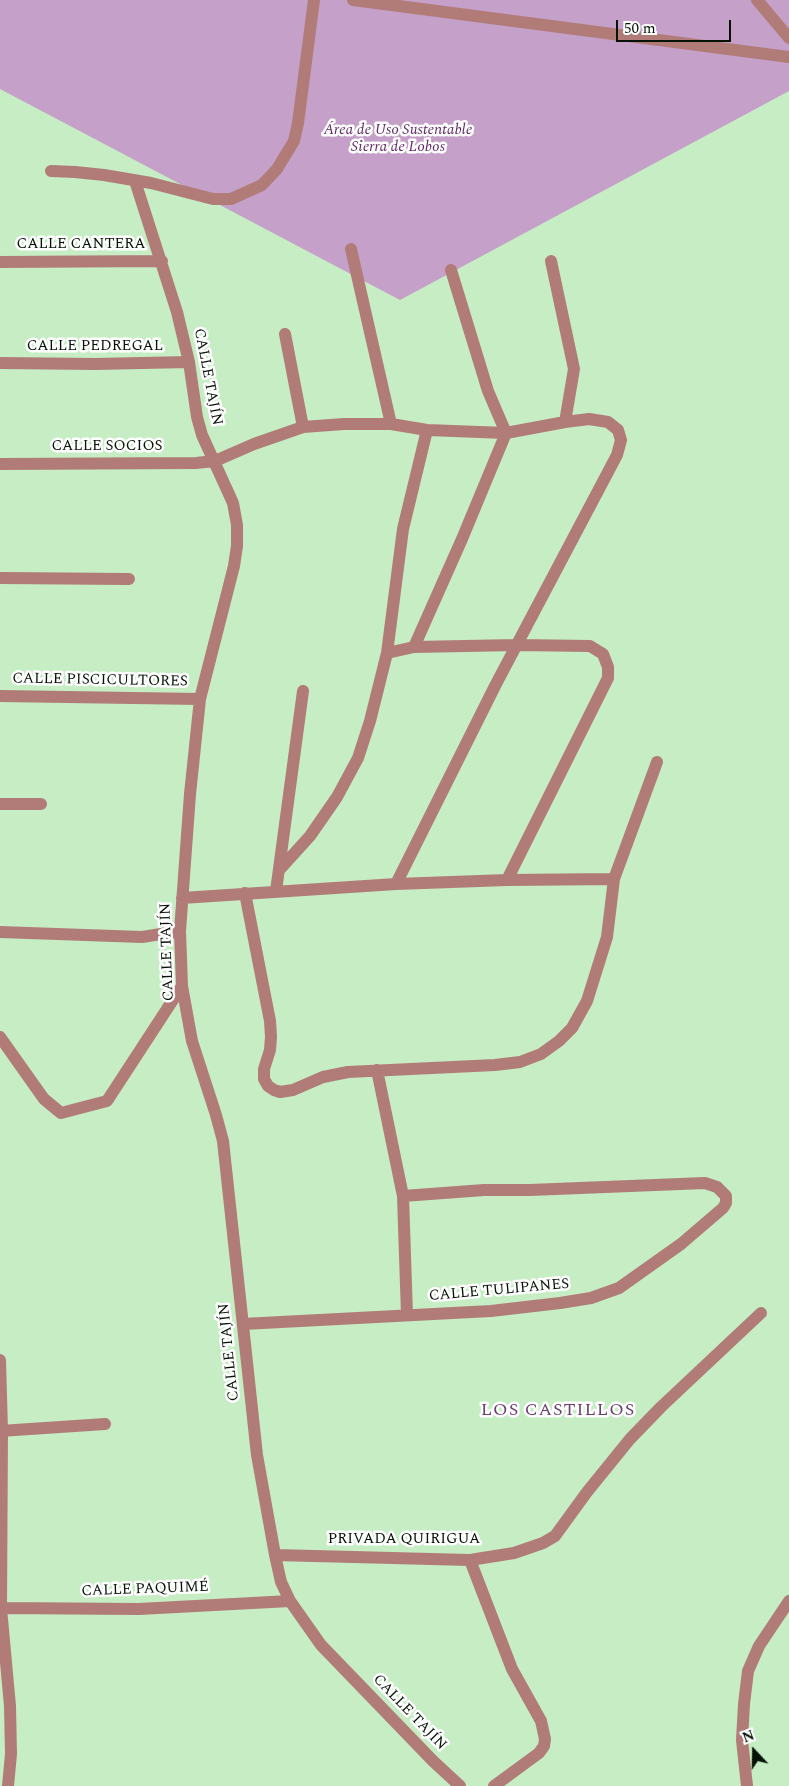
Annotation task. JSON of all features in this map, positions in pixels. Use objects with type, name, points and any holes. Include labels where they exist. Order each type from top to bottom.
[{"type":"street","points":[[51,171],[94,174],[151,183],[213,199],[231,199],[262,185],[277,169],[294,142],[314,0]]},
{"type":"street","points":[[353,0],[789,58]]},
{"type":"street","points":[[757,0],[789,38]]},
{"type":"street","name":"CALLE TAJÍN","points":[[135,181],[178,312],[202,435],[233,503],[237,525],[234,566],[200,699],[182,898],[180,931],[182,986],[192,1041],[223,1142],[257,1455],[275,1555],[281,1582],[290,1600],[321,1645],[433,1761],[460,1786]]},
{"type":"street","points":[[351,249],[392,424]]},
{"type":"street","name":"CALLE CANTERA","points":[[0,262],[162,261]]},
{"type":"street","points":[[551,261],[574,369],[565,422]]},
{"type":"street","points":[[414,647],[506,433],[488,391],[451,270]]},
{"type":"street","points":[[285,334],[303,427]]},
{"type":"street","name":"CALLE PEDREGAL","points":[[0,363],[95,364],[189,362]]},
{"type":"street","name":"CALLE SOCIOS","points":[[0,464],[196,463],[215,461],[254,444],[303,427],[344,424],[392,424],[427,430],[506,433],[590,419],[608,422],[618,430],[621,440],[617,455],[518,645]]},
{"type":"street","points":[[280,868],[310,836],[337,797],[358,758],[370,721],[387,653],[403,529],[427,430]]},
{"type":"street","points":[[0,578],[129,579]]},
{"type":"street","points":[[396,884],[518,645]]},
{"type":"street","points":[[387,653],[414,647],[518,645],[590,646],[604,654],[608,667],[608,678],[507,880]]},
{"type":"street","points":[[276,891],[303,691]]},
{"type":"street","name":"CALLE PISCICULTORES","points":[[0,696],[200,699]]},
{"type":"street","points":[[244,893],[270,1021],[270,1050],[264,1070],[264,1079],[268,1086],[280,1092],[293,1090],[323,1077],[348,1072],[520,1062],[541,1054],[559,1041],[572,1028],[586,1001],[607,938],[614,879],[657,762]]},
{"type":"street","points":[[0,804],[41,804]]},
{"type":"street","points":[[182,898],[396,884],[614,879]]},
{"type":"street","points":[[0,932],[142,938],[180,931]]},
{"type":"street","points":[[0,1037],[39,1092],[61,1113],[107,1102],[182,986]]},
{"type":"street","points":[[377,1070],[403,1196],[407,1316]]},
{"type":"street","name":"CALLE TULIPANES","points":[[244,1324],[491,1311],[560,1304],[605,1294],[618,1288],[680,1244],[723,1208],[726,1203],[726,1196],[723,1191],[705,1183],[484,1190],[403,1196]]},
{"type":"street","name":"PRIVADA QUIRIGUA","points":[[275,1555],[470,1560],[514,1553],[543,1543],[555,1536],[587,1492],[630,1439],[661,1407],[761,1313]]},
{"type":"street","points":[[0,1360],[1,1608],[10,1706],[5,1751],[8,1786]]},
{"type":"street","points":[[1,1431],[106,1424]]},
{"type":"street","points":[[470,1560],[512,1669],[541,1721],[545,1739],[544,1746],[539,1753],[494,1786]]},
{"type":"street","name":"CALLE PAQUIMÉ","points":[[1,1608],[139,1609],[290,1600]]},
{"type":"street","points":[[747,1786],[742,1740],[748,1671],[758,1646],[789,1601]]},
{"type":"green space","name":"Área de Uso Sustentable Sierra de Lobos","points":[[0,0],[789,0],[789,91],[400,300],[0,89]]},
{"type":"district","name":"LOS CASTILLOS","points":[[558,1411]]}]
